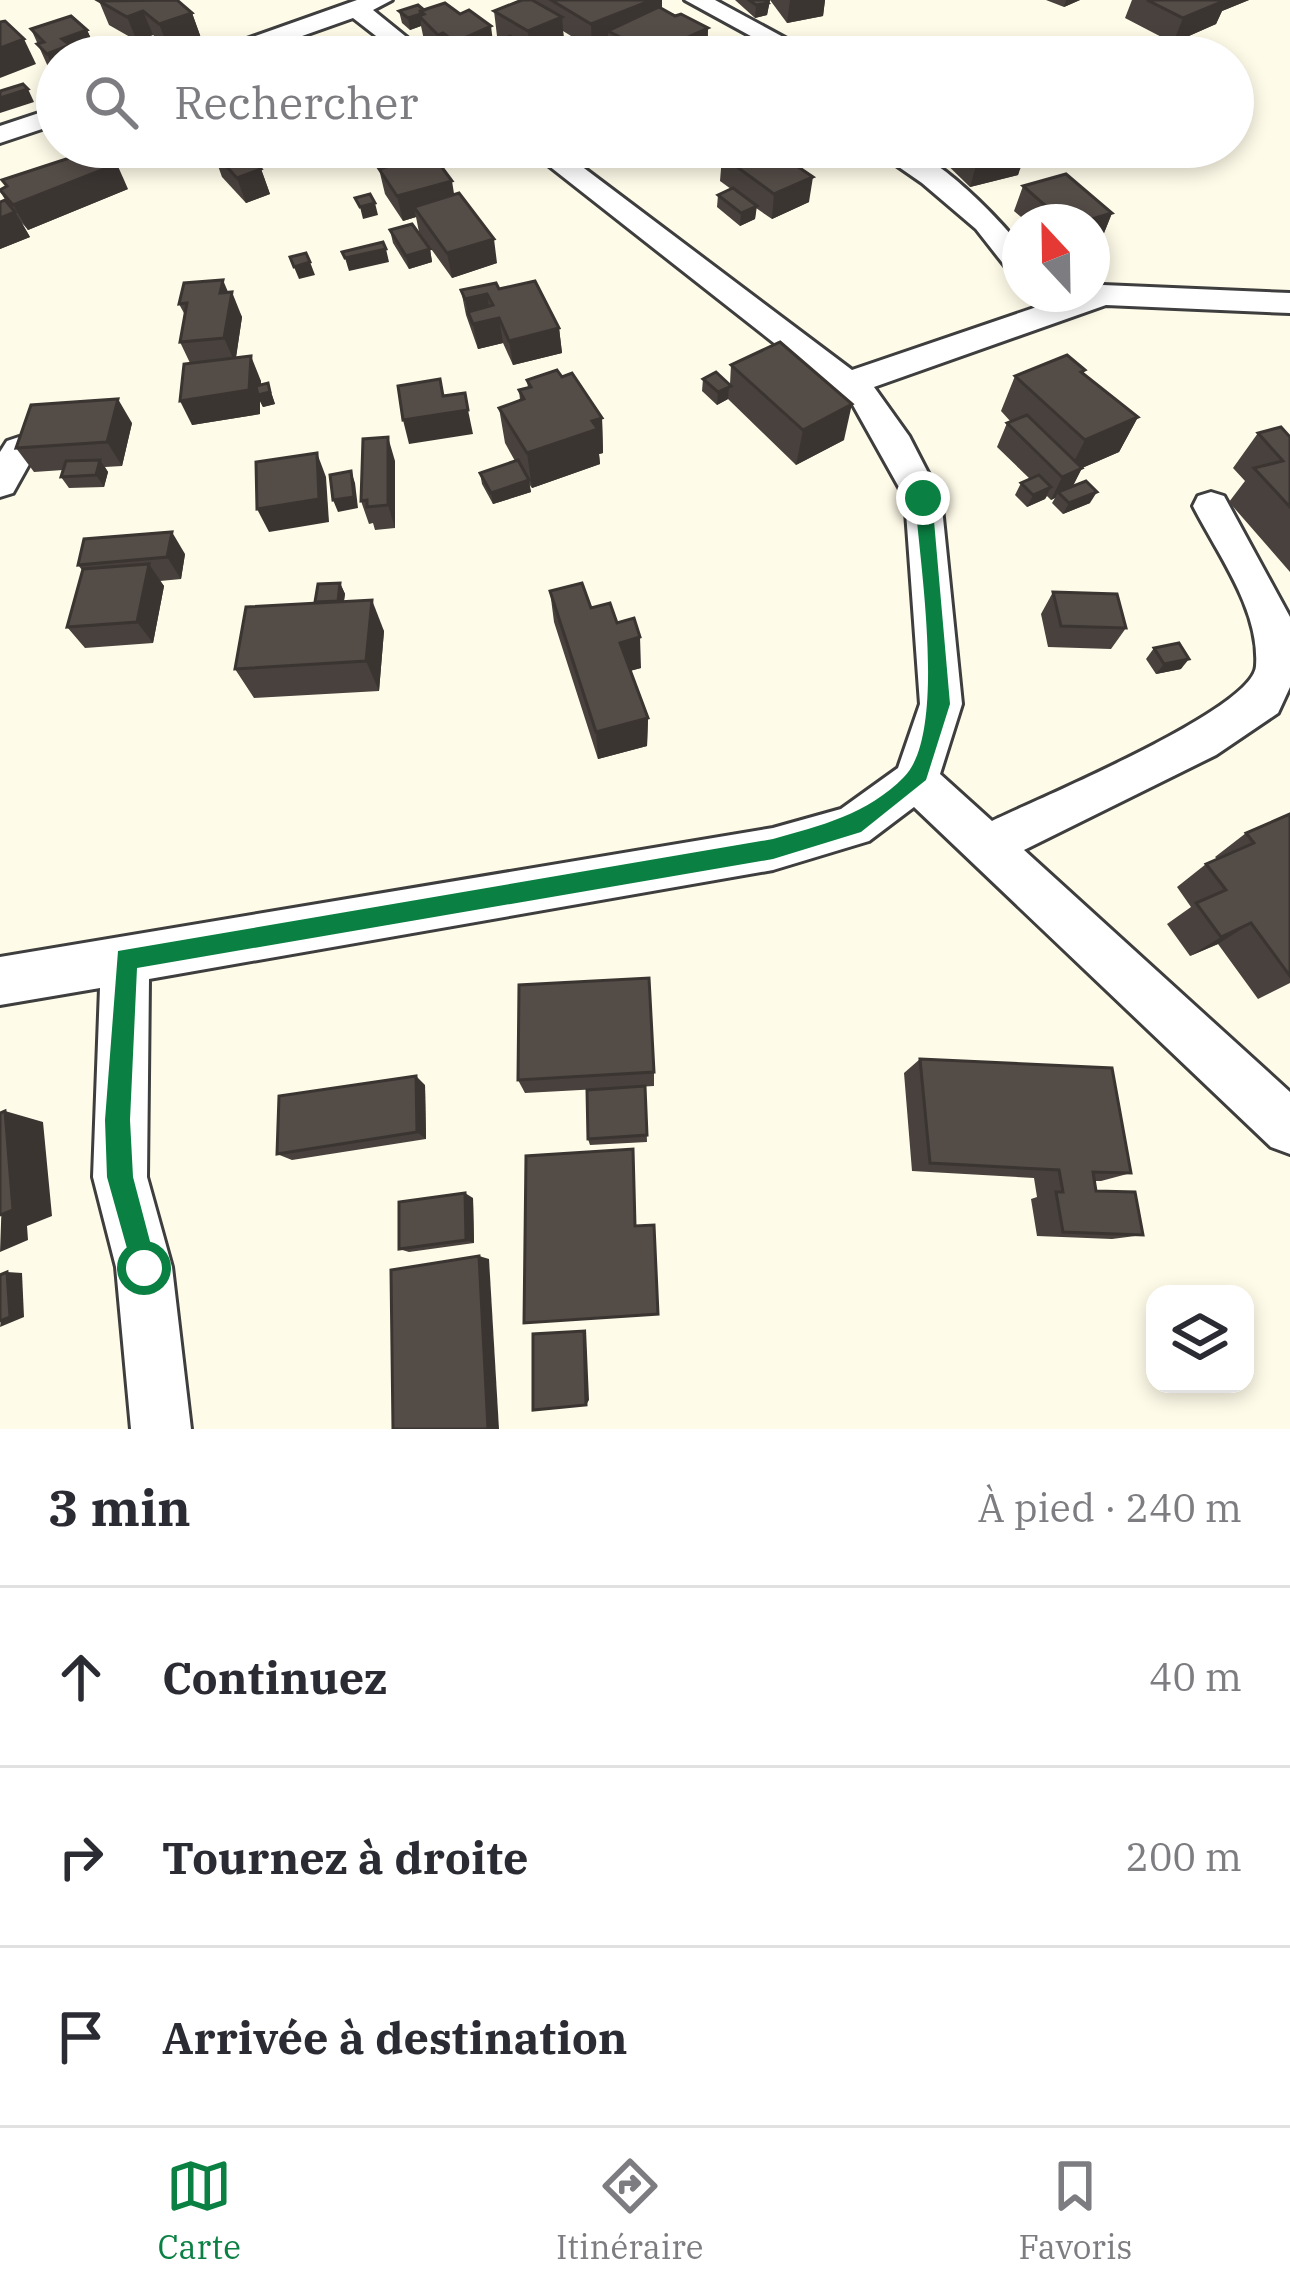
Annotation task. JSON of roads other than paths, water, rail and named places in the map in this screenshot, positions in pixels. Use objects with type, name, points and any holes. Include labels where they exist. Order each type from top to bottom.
[{"type":"street","points":[[277,36],[380,0]]},
{"type":"street","points":[[697,0],[767,36]]},
{"type":"street","points":[[355,8],[392,36]]},
{"type":"street","points":[[0,135],[36,122]]},
{"type":"street","points":[[0,981],[773,849],[853,826],[916,780],[940,704],[923,498],[897,445],[865,398],[565,168]]},
{"type":"street","points":[[918,168],[986,223],[1002,242]]},
{"type":"street","points":[[1110,295],[1139,292],[1290,303]]},
{"type":"street","points":[[848,384],[1025,312]]},
{"type":"street","points":[[0,484],[20,450]]},
{"type":"street","points":[[986,846],[1201,742],[1263,700],[1277,671],[1274,625],[1211,506]]},
{"type":"street","points":[[916,780],[1290,1128]]},
{"type":"street","points":[[126,958],[120,1177],[144,1268],[161,1429]]}]
